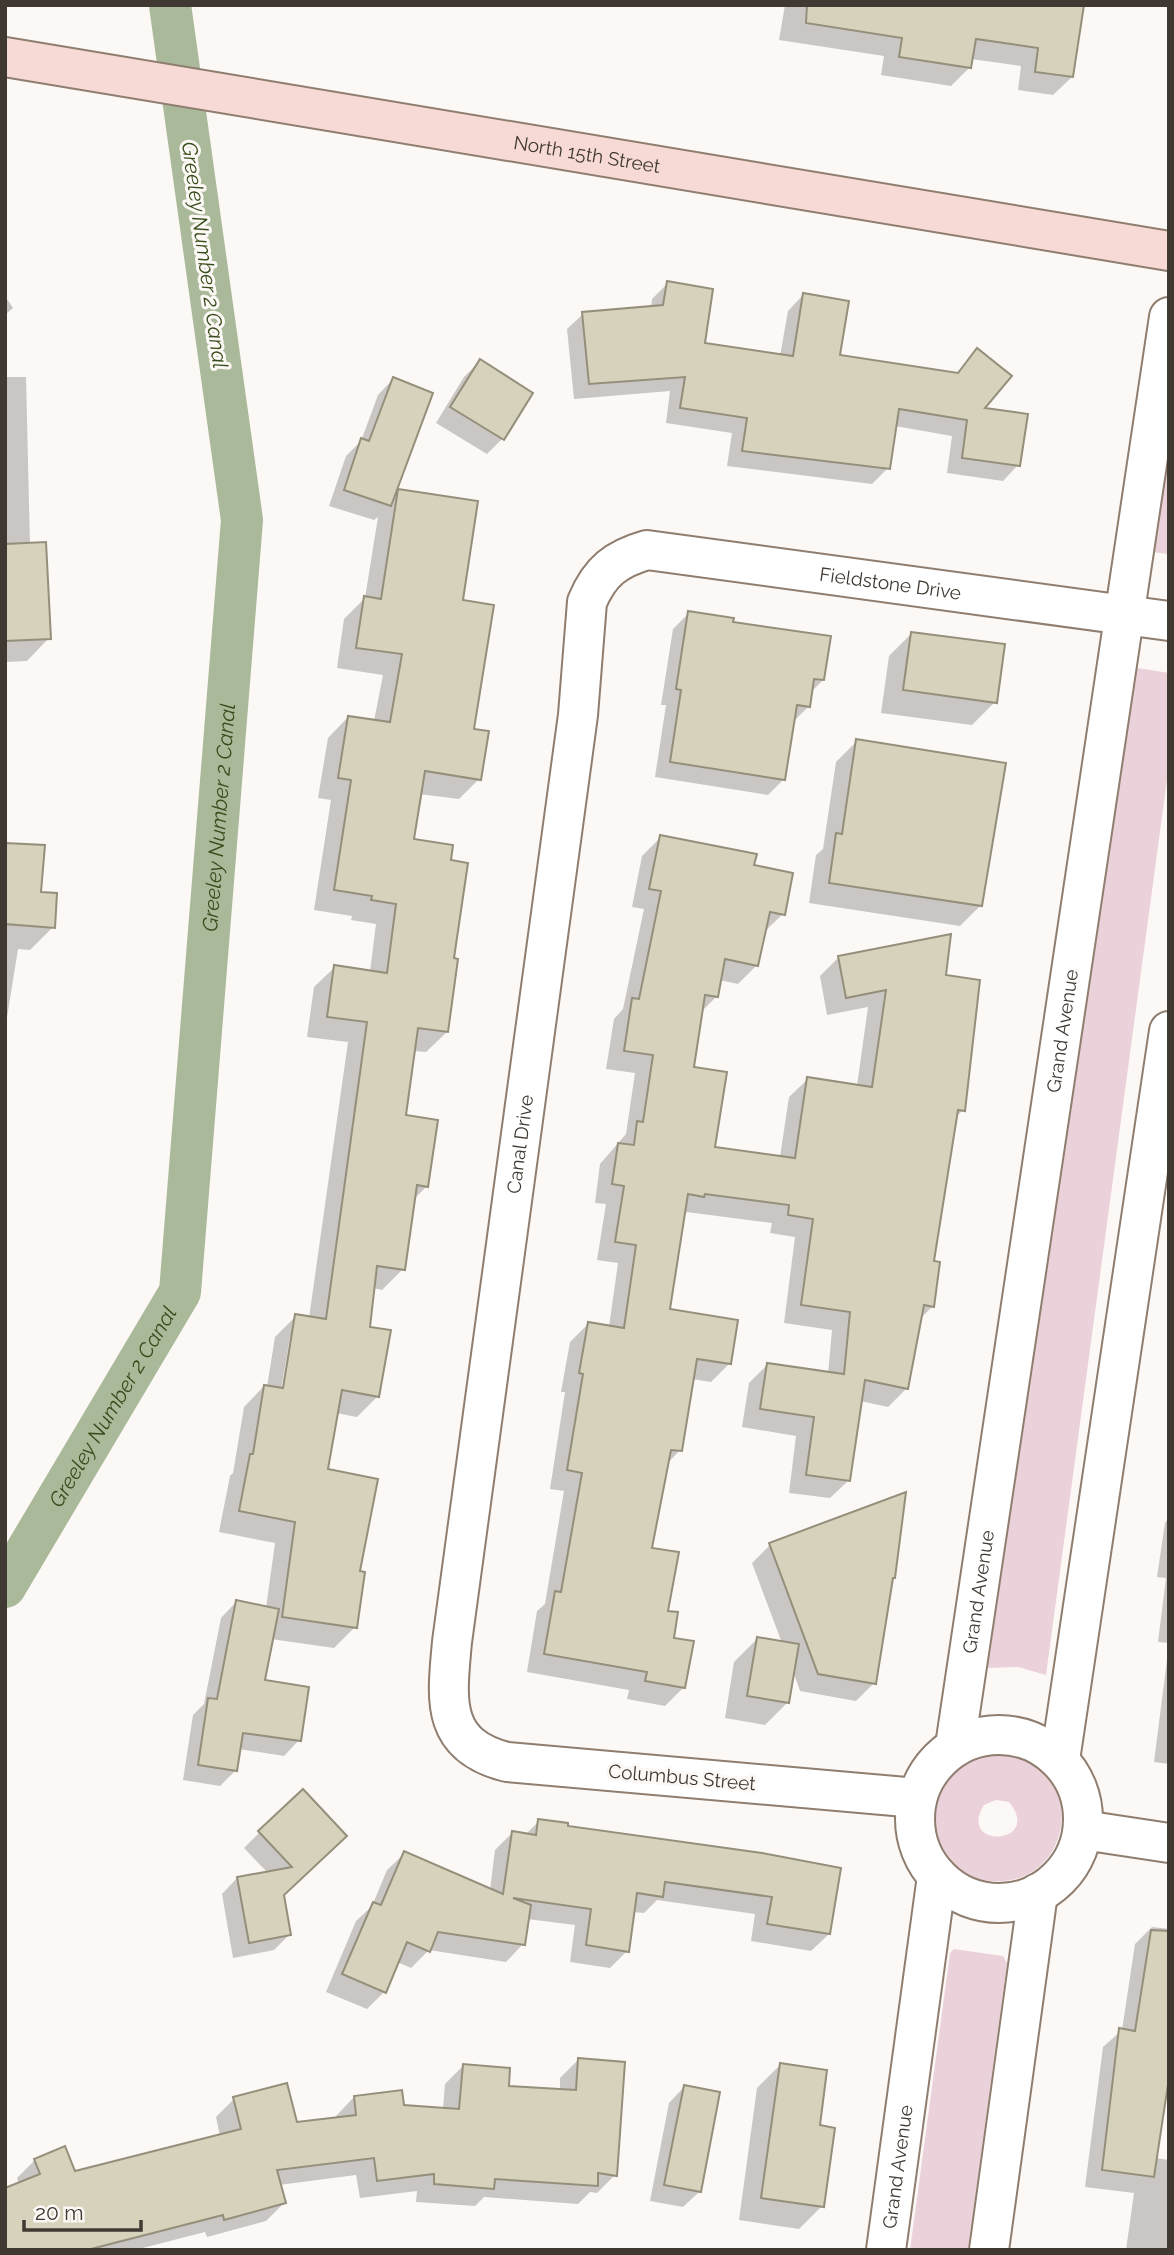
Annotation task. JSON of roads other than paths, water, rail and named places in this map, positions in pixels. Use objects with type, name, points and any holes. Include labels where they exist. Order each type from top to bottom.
[{"type":"street","name":"North 15th Street","points":[[5,57],[1169,251]]},
{"type":"street","name":"Grand Avenue","points":[[956,1746],[1169,317]]},
{"type":"street","name":"Fieldstone Drive","points":[[613,564],[624,557],[647,550],[1169,621]]},
{"type":"street","name":"Canal Drive","points":[[456,1731],[450,1713],[447,1688],[452,1642],[578,715],[587,603],[593,587],[613,564]]},
{"type":"street","points":[[1060,1760],[1169,1031]]},
{"type":"street","name":"Columbus Street","points":[[456,1731],[467,1743],[492,1758],[507,1762],[917,1798]]},
{"type":"street","points":[[1010,1735],[1037,1743],[1060,1760],[1074,1780],[1082,1805],[1083,1830],[1075,1856],[1059,1878],[1038,1894],[1012,1902],[984,1902],[958,1893],[937,1876],[922,1852],[915,1826],[917,1798],[925,1778],[939,1760],[956,1746],[982,1736],[1010,1735]]},
{"type":"street","points":[[1083,1830],[1169,1843]]},
{"type":"street","name":"Grand Avenue","points":[[886,2250],[937,1876]]},
{"type":"street","points":[[989,2250],[1038,1894]]},
{"type":"waterway","name":"Greeley Number 2 Canal","points":[[5,1587],[180,1292],[242,520],[170,5]]}]
